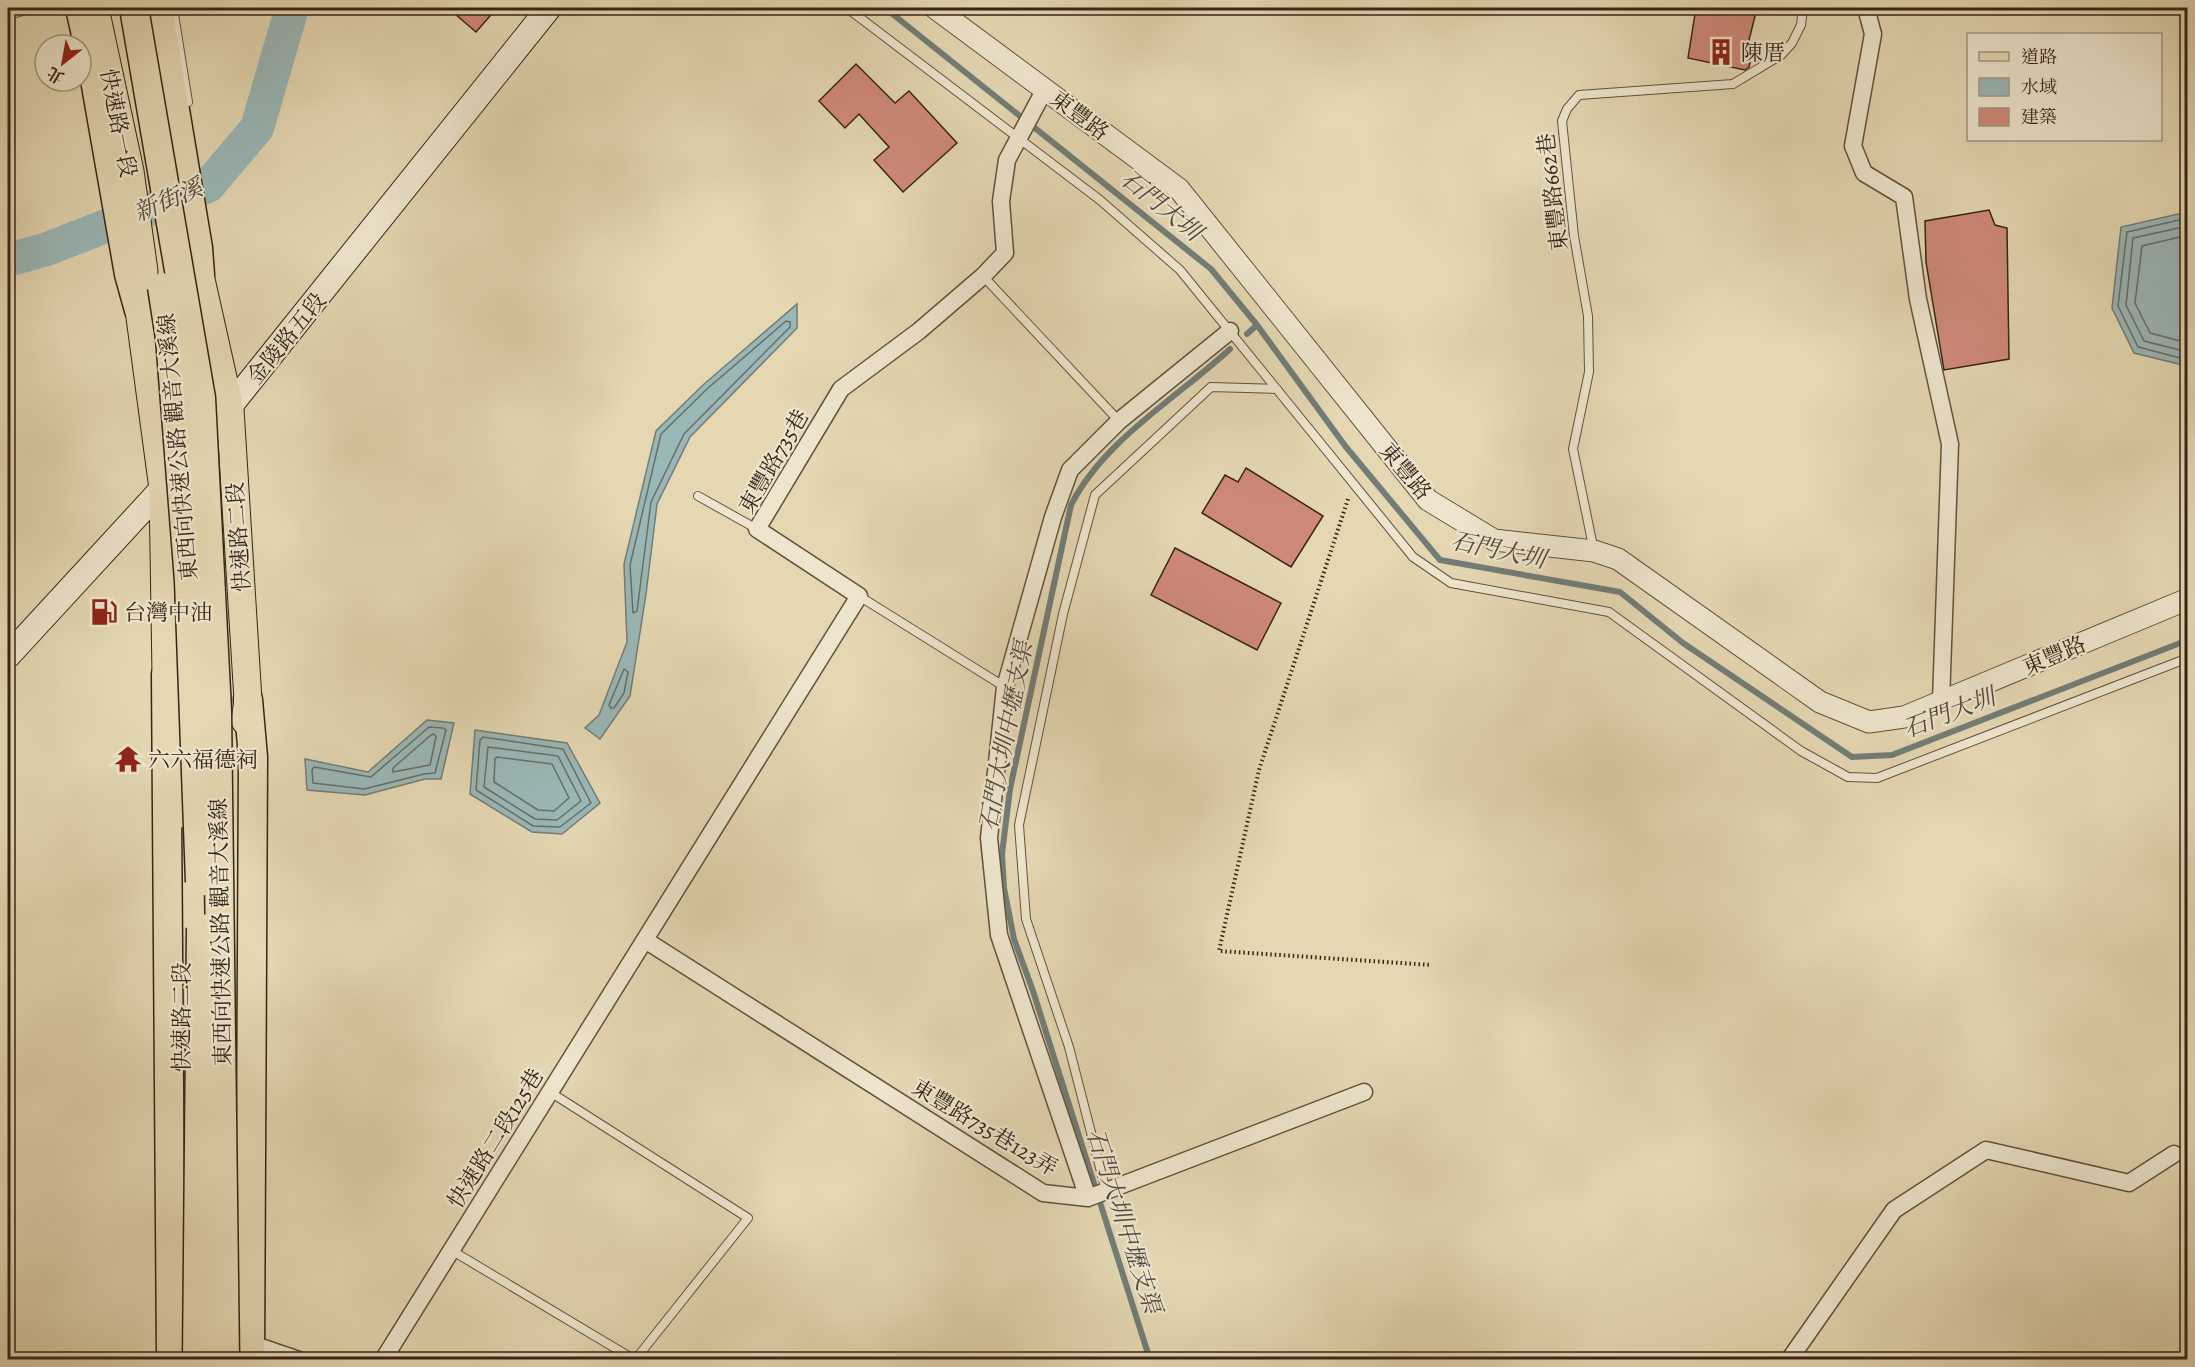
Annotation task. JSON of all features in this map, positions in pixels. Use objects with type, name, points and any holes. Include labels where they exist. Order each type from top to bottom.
[{"type":"highway","points":[[80,8],[125,202],[132,277],[139,310]]},
{"type":"highway","name":"東西向快速公路 觀音大溪線","points":[[114,8],[134,95],[170,338],[189,581],[201,896],[198,1359]]},
{"type":"highway","name":"東西向快速公路 觀音大溪線","points":[[134,8],[201,398],[217,710],[225,1359]]},
{"type":"highway","points":[[165,16],[181,178],[198,258]]},
{"type":"highway","points":[[166,675],[171,1359]]},
{"type":"highway","points":[[248,700],[253,757],[252,1027],[255,1352]]},
{"type":"main road","name":"快速路一段","points":[[95,8],[130,171],[125,202]]},
{"type":"main road","name":"快速路一段","points":[[148,8],[181,178]]},
{"type":"main road","name":"金陵路五段","points":[[8,656],[162,489],[230,409],[549,8]]},
{"type":"main road","points":[[198,258],[230,409]]},
{"type":"main road","points":[[139,310],[162,489]]},
{"type":"main road","name":"快速路二段","points":[[230,409],[248,700],[240,745],[240,826],[255,1352]]},
{"type":"main road","name":"快速路二段","points":[[162,489],[166,675],[181,755],[182,1359]]},
{"type":"street","name":"東豐路","points":[[935,8],[1179,189],[1428,500],[1494,540],[1594,551],[1618,559],[1820,702],[1869,722],[1904,717],[2187,599]]},
{"type":"street","points":[[1866,8],[1873,34],[1853,146],[1864,173],[1904,197],[1918,299],[1950,444],[1941,702]]},
{"type":"street","name":"東豐路735巷","points":[[859,596],[757,529],[841,389],[919,331],[983,276],[1005,253],[1001,201],[1007,160],[1045,89]]},
{"type":"street","points":[[1088,1197],[999,935],[989,838],[1005,687],[1053,516],[1070,470],[1119,421],[1230,331]]},
{"type":"street","points":[[645,940],[859,596]]},
{"type":"street","name":"東豐路735巷123弄","points":[[645,940],[1042,1193],[1088,1197],[1364,1092]]},
{"type":"street","name":"快速路二段125巷","points":[[383,1359],[645,940]]},
{"type":"street","points":[[1788,1359],[1894,1210],[1986,1150],[2129,1183],[2174,1154]]},
{"type":"street","points":[[255,1352],[299,1359]]},
{"type":"lane","points":[[8,15],[34,8]]},
{"type":"lane","points":[[847,8],[1021,133],[1180,270],[1413,557],[1451,583],[1609,612],[1801,752],[1848,777],[1877,778],[2187,658]]},
{"type":"lane","name":"東豐路662巷","points":[[1594,551],[1573,449],[1589,372],[1588,316],[1574,236],[1562,121],[1567,109],[1579,95],[1733,84],[1781,55],[1792,43],[1801,25],[1803,8]]},
{"type":"lane","points":[[165,16],[189,110]]},
{"type":"lane","points":[[983,276],[1119,421]]},
{"type":"lane","points":[[1106,1191],[1070,1047],[1026,918],[1019,825],[1060,625],[1095,495],[1211,387],[1276,389]]},
{"type":"lane","points":[[698,496],[757,529]]},
{"type":"lane","points":[[859,596],[1005,687]]},
{"type":"lane","name":"快速路二段","points":[[157,738],[166,675]]},
{"type":"lane","name":"快速路二段","points":[[248,700],[261,772],[261,1071]]},
{"type":"lane","name":"快速路二段","points":[[158,913],[164,1290],[161,1359]]},
{"type":"lane","points":[[451,1250],[635,1359],[748,1218],[550,1092]]},
{"type":"path","points":[[1354,484],[1258,770],[1219,951],[1431,965]]},
{"type":"water","points":[[2188,212],[2187,366],[2134,353],[2112,308],[2121,227]]},
{"type":"water","points":[[797,304],[797,328],[690,437],[657,504],[630,696],[600,739],[585,728],[599,715],[627,642],[624,564],[656,431],[703,385]]},
{"type":"water","points":[[427,720],[454,723],[441,779],[425,779],[365,795],[307,790],[305,759],[368,772]]},
{"type":"water","points":[[475,730],[567,743],[600,803],[562,834],[532,832],[470,794]]},
{"type":"building","points":[[448,8],[497,8],[476,32]]},
{"type":"building","points":[[1696,8],[1757,8],[1748,44],[1754,45],[1749,67],[1745,70],[1688,58]]},
{"type":"building","points":[[856,64],[895,103],[909,91],[957,143],[903,192],[874,160],[889,147],[859,114],[845,128],[819,101]]},
{"type":"building","points":[[1989,210],[1995,225],[2007,228],[2009,359],[1944,370],[1926,262],[1925,221]]},
{"type":"building","points":[[1246,468],[1323,516],[1291,567],[1202,513],[1225,475],[1238,482]]},
{"type":"building","points":[[1175,548],[1281,603],[1257,650],[1151,595]]},
{"type":"waterway","name":"新街溪","points":[[8,260],[47,249],[208,186],[257,128],[292,8]]},
{"type":"waterway","name":"石門大圳","points":[[885,8],[1211,269],[1257,325],[1346,447],[1440,560],[1620,592],[1683,643],[1852,757],[1892,755],[2188,640]]},
{"type":"waterway","name":"石門大圳中壢支渠","points":[[1247,334],[1257,325]]},
{"type":"waterway","name":"石門大圳中壢支渠","points":[[1150,1360],[1033,991],[1014,939],[1004,888],[1002,854],[1010,789],[1071,505],[1102,460],[1122,440],[1230,349]]},
{"type":"place","name":"陳厝","points":[[1721,52]]},
{"type":"place","name":"台灣中油","points":[[104,612]]},
{"type":"place","name":"六六福德祠","points":[[128,759]]}]
